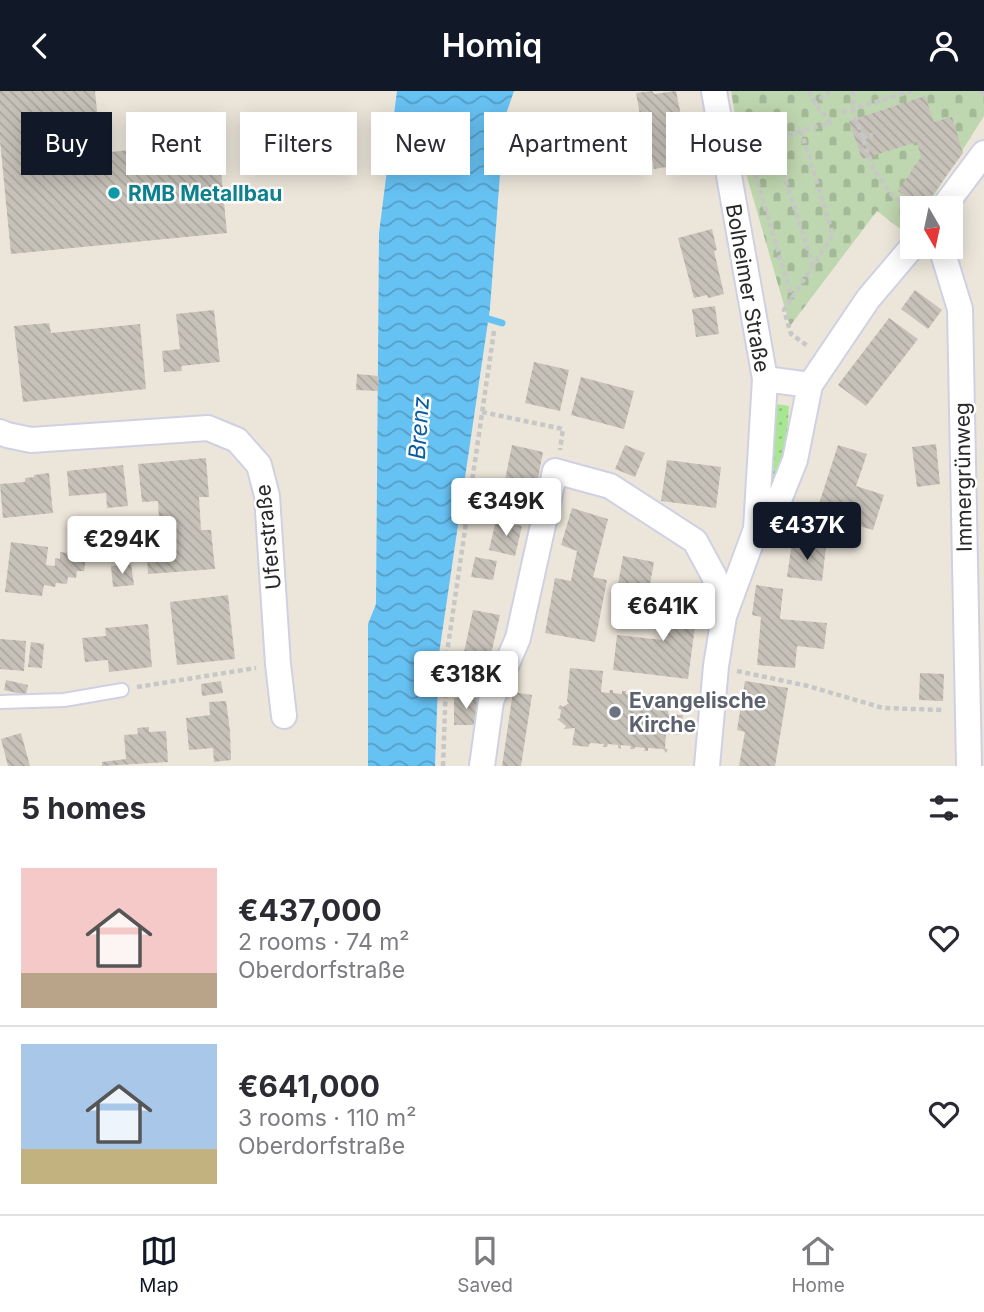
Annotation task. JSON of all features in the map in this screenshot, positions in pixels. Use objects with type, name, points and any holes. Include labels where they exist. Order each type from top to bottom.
[{"type":"street","name":"Bolheimer Straße","points":[[714,91],[765,379],[756,529]]},
{"type":"street","points":[[952,196],[984,153]]},
{"type":"street","points":[[707,766],[716,666],[724,616],[756,529],[777,505],[795,460],[810,385],[868,299],[902,259]]},
{"type":"street","name":"Immergrünweg","points":[[945,259],[960,309],[969,766]]},
{"type":"street","points":[[765,379],[810,385]]},
{"type":"street","name":"Uferstraße","points":[[0,432],[31,440],[208,428],[237,440],[259,465],[267,496],[284,716]]},
{"type":"street","points":[[482,766],[491,701],[518,638],[555,471],[610,486],[695,541],[714,576],[724,616]]},
{"type":"lane","points":[[0,702],[64,700],[122,690]]},
{"type":"path","points":[[787,136],[830,123],[813,104],[809,91]]},
{"type":"path","points":[[813,104],[830,91]]},
{"type":"path","points":[[853,91],[853,109],[873,169],[900,201]]},
{"type":"path","points":[[842,112],[912,91]]},
{"type":"path","points":[[982,91],[984,97]]},
{"type":"path","points":[[801,131],[833,235],[784,310],[791,334],[828,359]]},
{"type":"path","points":[[862,138],[873,135]]},
{"type":"path","points":[[755,175],[792,298]]},
{"type":"path","points":[[784,175],[813,266]]},
{"type":"path","points":[[445,766],[447,653],[494,331]]},
{"type":"path","points":[[482,412],[564,429],[555,471]]},
{"type":"path","points":[[122,690],[278,664]]},
{"type":"path","points":[[746,673],[808,686],[883,708],[968,712]]},
{"type":"green space","points":[[731,91],[984,91],[984,116],[934,196],[900,196],[900,229],[877,211],[790,326],[746,175],[787,175],[787,112],[734,112]]},
{"type":"green space","points":[[776,404],[789,406],[786,452],[769,497]]},
{"type":"water","name":"Brenz","points":[[397,91],[514,91],[507,112],[484,112],[484,175],[500,175],[490,308],[439,654],[435,766],[368,766],[368,624],[376,604],[379,233],[386,175],[470,175],[470,112],[394,112]]},
{"type":"building","name":"RMB Metallbau","points":[[0,91],[95,91],[97,112],[21,112],[21,175],[112,175],[112,152],[126,150],[126,175],[221,175],[227,233],[11,254],[0,141]]},
{"type":"building","points":[[676,91],[680,112],[666,112],[666,167],[654,169],[652,112],[639,112],[636,93]]},
{"type":"building","points":[[925,96],[934,122],[952,117],[963,153],[932,196],[905,196],[898,191],[921,157],[917,142],[862,159],[849,121]]},
{"type":"building","points":[[712,229],[724,294],[694,298],[678,238]]},
{"type":"building","points":[[915,290],[942,310],[928,329],[901,309]]},
{"type":"building","points":[[715,306],[719,334],[696,337],[692,309]]},
{"type":"building","points":[[214,310],[220,362],[181,366],[182,371],[164,372],[162,351],[180,349],[176,314]]},
{"type":"building","points":[[889,318],[918,339],[866,406],[838,385]]},
{"type":"building","points":[[49,323],[51,333],[140,324],[146,389],[23,402],[14,326]]},
{"type":"building","points":[[534,362],[569,370],[560,411],[525,403]]},
{"type":"building","points":[[357,374],[379,376],[378,391],[356,390]]},
{"type":"building","points":[[581,377],[634,391],[624,429],[571,415]]},
{"type":"building","points":[[936,444],[940,484],[917,487],[912,447]]},
{"type":"building","points":[[512,445],[543,452],[536,488],[524,485],[522,495],[503,490]]},
{"type":"building","points":[[625,445],[645,453],[635,477],[615,469]]},
{"type":"building","points":[[838,445],[867,454],[856,486],[884,495],[873,530],[816,513]]},
{"type":"building","points":[[206,458],[209,497],[199,497],[201,530],[211,530],[215,569],[148,574],[146,539],[160,537],[158,501],[142,502],[138,464]]},
{"type":"building","points":[[667,460],[721,467],[716,508],[661,501]]},
{"type":"building","points":[[123,465],[128,506],[107,508],[106,493],[69,496],[67,471]]},
{"type":"building","points":[[49,473],[53,513],[3,518],[0,484],[25,482],[25,478]]},
{"type":"building","points":[[572,508],[608,519],[593,577],[607,580],[595,642],[545,633],[555,578],[571,581],[577,551],[561,545]]},
{"type":"building","points":[[496,520],[522,526],[515,556],[489,550]]},
{"type":"building","points":[[11,542],[48,547],[46,565],[55,566],[55,558],[60,559],[60,552],[76,554],[77,547],[87,548],[84,571],[77,571],[76,578],[68,577],[67,584],[56,583],[55,587],[44,585],[42,596],[5,592]]},
{"type":"building","points":[[792,542],[826,547],[822,581],[787,577]]},
{"type":"building","points":[[623,556],[654,562],[645,612],[614,607]]},
{"type":"building","points":[[475,557],[497,561],[493,580],[471,577]]},
{"type":"building","points":[[131,564],[134,585],[113,587],[111,566]]},
{"type":"building","points":[[756,585],[783,589],[780,619],[827,623],[824,649],[797,646],[795,668],[757,665],[761,617],[752,615]]},
{"type":"building","points":[[669,593],[699,596],[688,679],[613,670],[617,635],[663,640]]},
{"type":"building","points":[[228,595],[235,659],[177,665],[170,602]]},
{"type":"building","points":[[473,610],[500,615],[489,663],[463,657]]},
{"type":"building","points":[[148,624],[152,667],[109,672],[108,660],[85,662],[82,638],[106,636],[105,628]]},
{"type":"building","points":[[0,639],[26,641],[24,671],[0,669]]},
{"type":"building","points":[[31,642],[44,644],[42,668],[28,667]]},
{"type":"building","name":"Evangelische Kirche","points":[[570,668],[603,671],[601,692],[609,693],[613,690],[613,693],[622,694],[622,691],[626,691],[626,694],[635,695],[639,692],[639,696],[649,696],[649,693],[653,694],[653,697],[668,698],[671,695],[673,698],[669,701],[668,714],[683,715],[681,735],[666,734],[666,753],[663,749],[648,748],[648,751],[644,751],[645,748],[630,749],[631,746],[621,745],[621,749],[618,745],[608,744],[607,747],[603,747],[604,744],[590,743],[588,747],[572,745],[575,728],[564,729],[566,726],[557,719],[560,718],[560,705],[563,707],[569,703]]},
{"type":"building","points":[[920,673],[944,674],[943,701],[919,700]]},
{"type":"building","points":[[6,680],[28,685],[26,695],[4,690]]},
{"type":"building","points":[[221,681],[223,693],[202,696],[201,684]]},
{"type":"building","points":[[745,681],[788,688],[775,766],[739,766],[745,732],[737,730]]},
{"type":"building","points":[[513,692],[532,695],[521,766],[502,766]]},
{"type":"building","points":[[454,698],[479,698],[479,725],[454,725]]},
{"type":"building","points":[[226,701],[231,760],[214,762],[213,748],[189,750],[186,718],[210,715],[209,702]]},
{"type":"building","points":[[149,727],[149,732],[166,731],[168,762],[102,766],[102,762],[126,759],[124,735],[138,734],[137,728]]},
{"type":"building","points":[[21,733],[30,766],[8,766],[1,739]]},
{"type":"waterway","points":[[479,316],[502,323]]},
{"type":"place","name":"RMB Metallbau","points":[[114,193]]},
{"type":"place","name":"Evangelische Kirche","points":[[615,712]]}]
